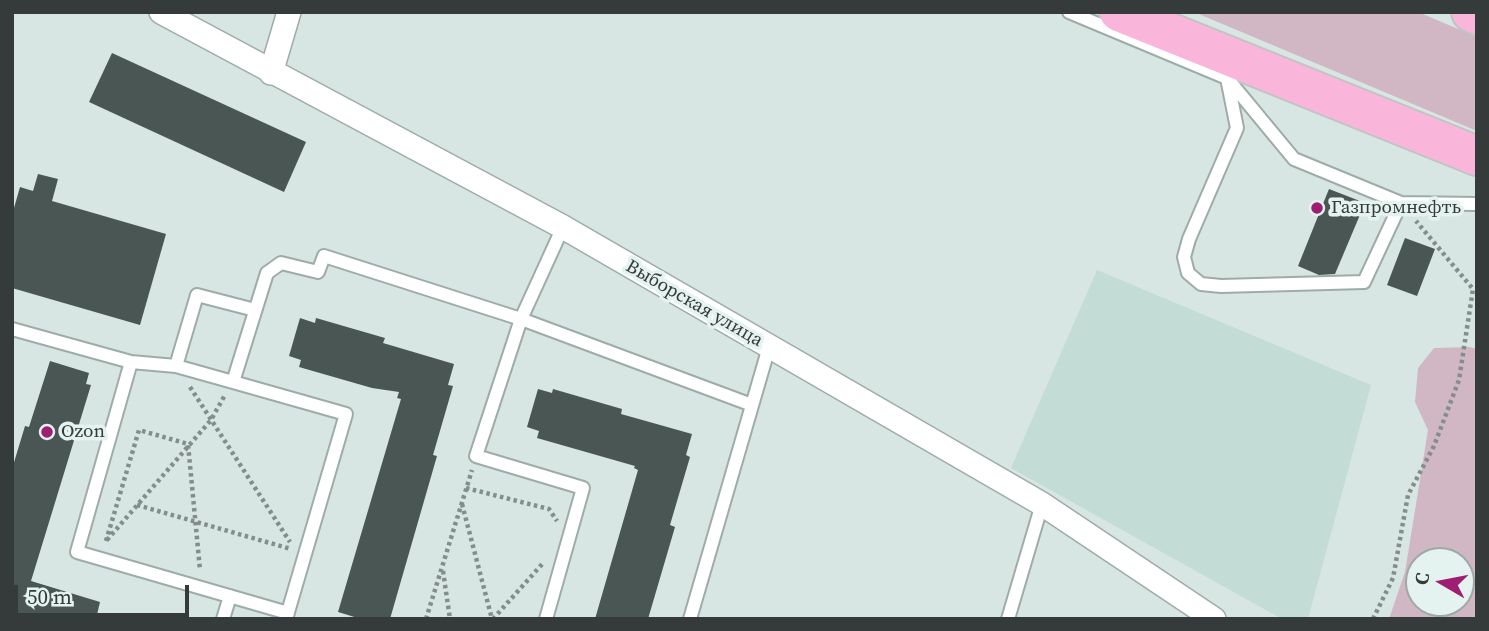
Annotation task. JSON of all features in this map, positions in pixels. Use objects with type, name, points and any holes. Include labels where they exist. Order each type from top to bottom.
[{"type":"highway","points":[[1119,12],[1477,156]]},
{"type":"highway","points":[[1471,12],[1477,15]]},
{"type":"street","name":"Выборская улица","points":[[161,12],[563,227],[1042,504],[1214,619]]},
{"type":"street","points":[[271,73],[289,12]]},
{"type":"lane","points":[[1069,12],[1227,78],[1294,159],[1401,203],[1477,204]]},
{"type":"lane","points":[[1227,78],[1237,128],[1189,239],[1184,257],[1188,272],[1201,284],[1221,286],[1364,282],[1401,203]]},
{"type":"lane","points":[[546,619],[583,488],[476,456],[521,319],[563,227]]},
{"type":"lane","points":[[233,382],[267,273],[281,263],[318,272],[324,256],[521,319],[752,405]]},
{"type":"lane","points":[[176,366],[197,295],[255,310]]},
{"type":"lane","points":[[12,329],[131,362],[176,366],[346,414],[287,616],[230,596],[77,552],[131,362]]},
{"type":"lane","points":[[690,619],[769,347]]},
{"type":"lane","points":[[1008,619],[1042,504]]},
{"type":"lane","points":[[223,619],[230,596]]},
{"type":"path","points":[[1373,619],[1393,578],[1408,495],[1434,446],[1459,380],[1473,289],[1401,203]]},
{"type":"path","points":[[137,506],[296,551],[176,366]]},
{"type":"path","points":[[87,555],[106,541],[211,420],[233,382]]},
{"type":"path","points":[[106,541],[139,430],[188,444]]},
{"type":"path","points":[[188,444],[201,588]]},
{"type":"path","points":[[426,619],[476,456]]},
{"type":"path","points":[[467,488],[549,509],[558,523]]},
{"type":"path","points":[[462,503],[493,619]]},
{"type":"path","points":[[493,619],[548,556],[545,569]]},
{"type":"path","points":[[442,566],[450,619]]},
{"type":"shaded area","points":[[1194,12],[1418,12],[1477,37],[1477,131]]},
{"type":"shaded area","points":[[1097,270],[1371,385],[1308,619],[1282,619],[1011,468]]},
{"type":"shaded area","points":[[1434,348],[1477,349],[1477,619],[1389,619],[1405,572],[1405,617],[1475,617],[1475,547],[1409,547],[1428,430],[1415,402],[1418,368]]},
{"type":"building","points":[[112,53],[306,142],[284,192],[89,102]]},
{"type":"building","points":[[38,174],[58,179],[52,201],[166,234],[140,325],[12,288],[12,215],[20,187],[33,191]]},
{"type":"building","points":[[1329,189],[1365,203],[1335,274],[1319,275],[1298,266]]},
{"type":"building","points":[[1405,238],[1435,249],[1417,296],[1387,285]]},
{"type":"building","points":[[300,318],[315,323],[316,318],[385,338],[383,343],[454,364],[448,385],[453,386],[433,455],[437,456],[390,619],[361,619],[338,612],[401,399],[397,398],[399,392],[372,388],[299,367],[301,360],[289,356]]},
{"type":"building","points":[[50,361],[89,373],[86,384],[91,385],[31,581],[100,602],[96,619],[12,619],[12,469]]},
{"type":"building","points":[[538,389],[552,393],[553,389],[622,409],[621,414],[692,434],[686,455],[690,457],[670,525],[675,527],[648,619],[595,619],[638,470],[635,466],[537,438],[539,431],[527,427]]},
{"type":"place","name":"Газпромнефть","points":[[1317,208]]},
{"type":"place","name":"Ozon","points":[[47,432]]}]
